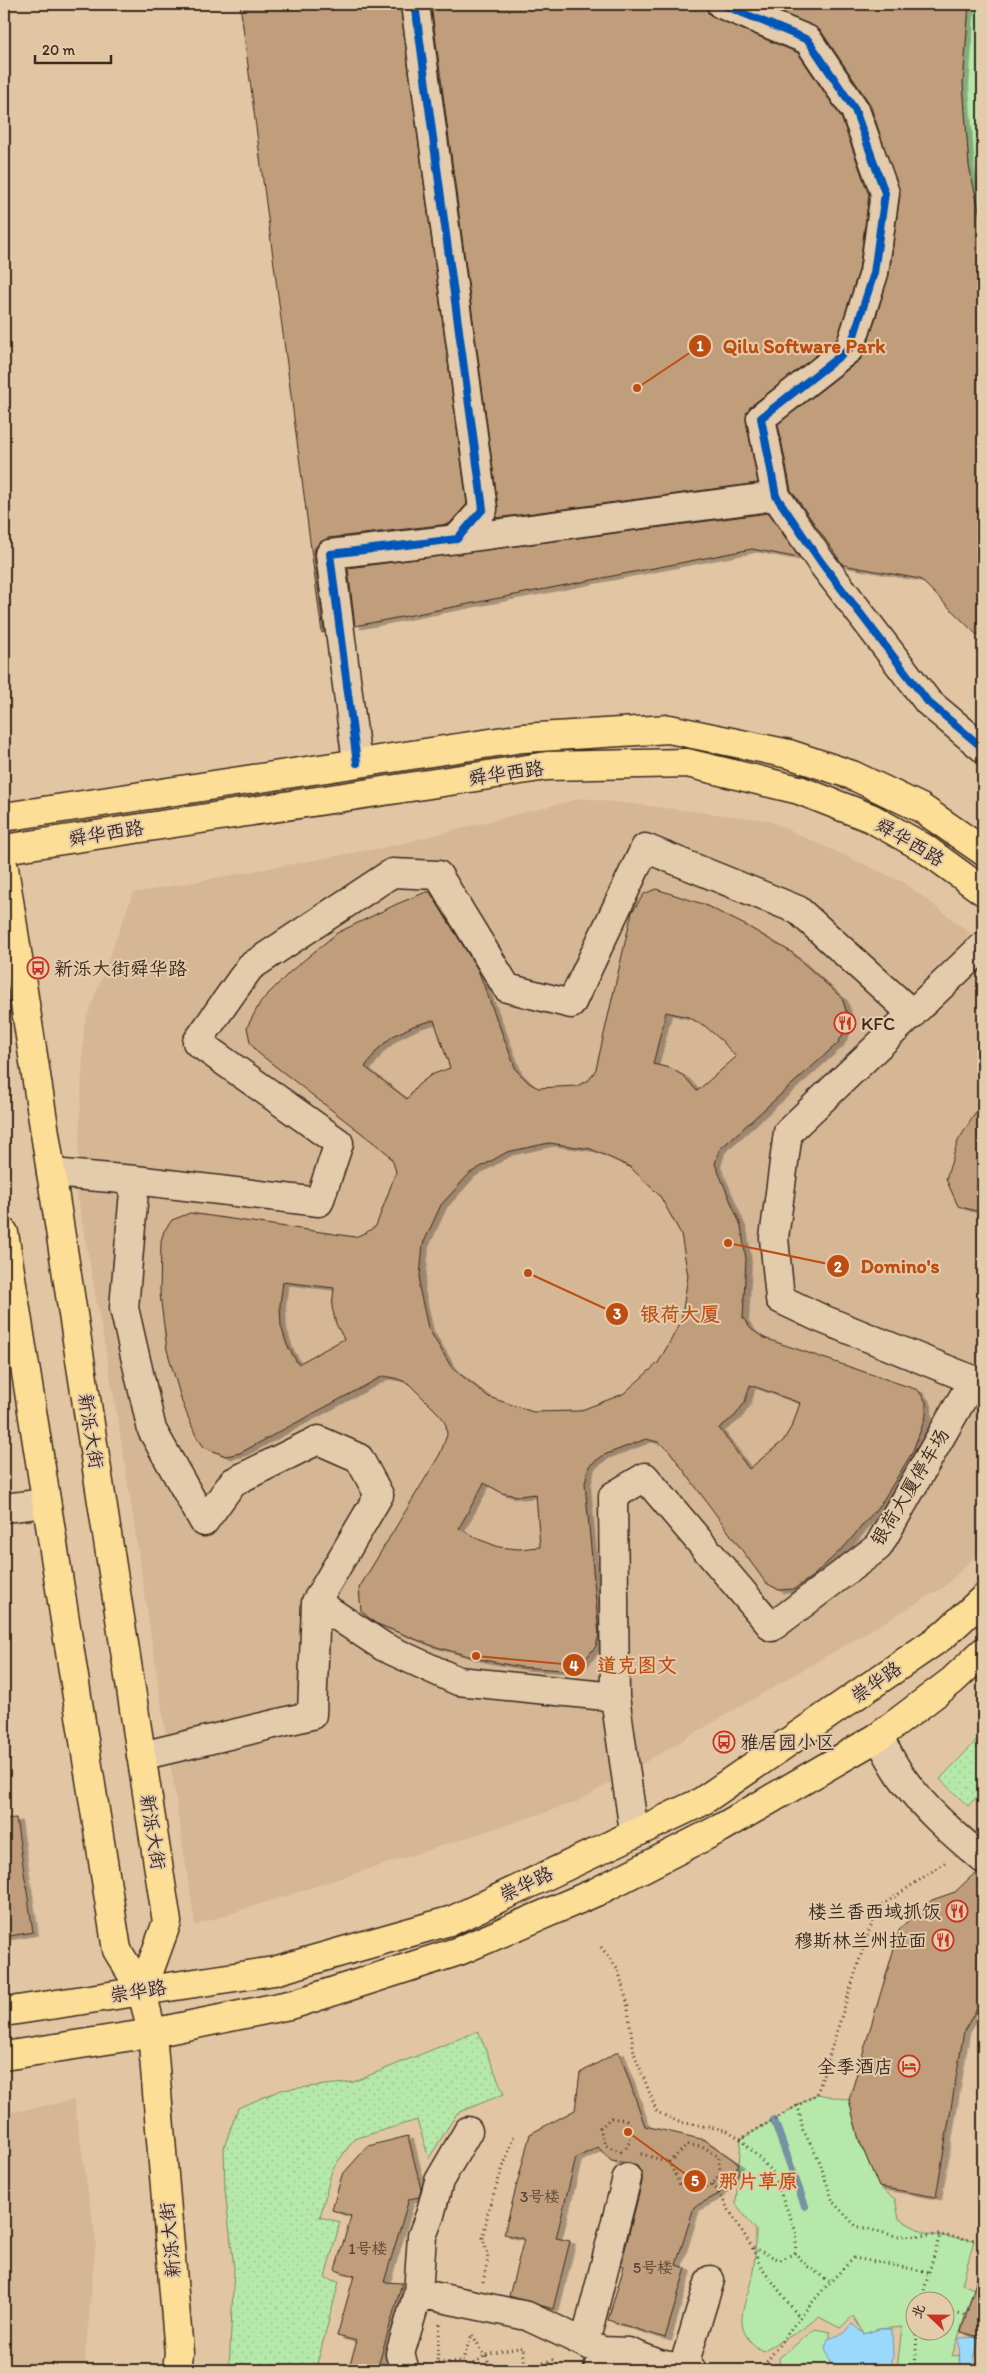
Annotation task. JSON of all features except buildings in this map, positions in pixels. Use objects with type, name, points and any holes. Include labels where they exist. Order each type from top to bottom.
[{"type":"main road","name":"舜华西路","points":[[4,817],[524,738],[669,728],[789,754],[852,775],[921,808],[983,851]]},
{"type":"main road","name":"舜华西路","points":[[4,849],[547,766],[687,763],[799,790],[872,818],[924,848],[983,891]]},
{"type":"main road","name":"新泺大街","points":[[4,868],[167,1922],[142,1990]]},
{"type":"main road","name":"新泺大街","points":[[4,1233],[117,1950],[142,1990],[152,2033],[179,2353],[177,2370]]},
{"type":"main road","name":"崇华路","points":[[4,2012],[274,1971],[453,1920],[709,1797],[944,1635],[983,1599]]},
{"type":"main road","name":"崇华路","points":[[4,2056],[152,2033],[294,2004],[460,1951],[596,1892],[721,1828],[878,1737],[952,1680],[983,1652]]},
{"type":"street","points":[[415,4],[483,509],[457,539]]},
{"type":"street","points":[[722,4],[808,40],[855,110],[885,193],[874,273],[850,348],[761,418],[776,496],[821,562],[928,702],[983,748]]},
{"type":"street","points":[[357,763],[330,554],[457,539],[776,496]]},
{"type":"street","points":[[51,1173],[135,1180],[319,1202],[339,1143],[197,1042],[250,967],[392,873],[438,875],[507,988],[571,1004],[645,848],[798,910],[906,1008],[912,1016]]},
{"type":"street","name":"银荷大厦停车场","points":[[634,1832],[615,1697],[612,1496],[645,1477],[772,1627],[878,1547],[973,1380],[820,1318],[780,1299],[774,1238],[788,1132],[912,1016],[983,946]]},
{"type":"street","points":[[135,1180],[124,1308],[152,1430],[204,1522],[233,1482],[318,1440],[359,1458],[379,1495],[316,1602],[312,1715],[141,1756]]},
{"type":"street","points":[[4,1508],[46,1503]]},
{"type":"street","points":[[316,1602],[384,1647],[458,1681],[615,1697]]},
{"type":"street","points":[[878,1737],[903,1779],[921,1802],[953,1834],[983,1860]]},
{"type":"street","points":[[405,2370],[400,2354],[418,2293],[422,2236],[439,2181],[468,2131]]},
{"type":"street","points":[[595,2355],[627,2178]]},
{"type":"street","points":[[418,2293],[527,2316],[595,2355],[628,2352],[659,2364],[688,2369],[710,2280]]},
{"type":"path","points":[[741,2139],[817,2094],[866,1939],[878,1908],[951,1860]]},
{"type":"path","points":[[601,1947],[618,1969],[627,2002],[634,2053],[657,2112],[679,2122],[726,2130],[741,2139],[772,2172],[797,2234],[795,2253],[807,2266],[829,2281]]},
{"type":"path","points":[[798,2105],[803,2130],[819,2160],[833,2202],[856,2226],[896,2236],[940,2235],[983,2241]]},
{"type":"path","points":[[626,2150],[632,2137],[632,2128],[626,2120],[611,2118],[600,2128],[605,2145],[619,2152],[626,2150],[670,2162]]},
{"type":"path","points":[[478,2305],[488,2258],[483,2238],[486,2222],[503,2164],[514,2136]]},
{"type":"path","points":[[688,2145],[702,2146],[719,2157],[720,2172],[713,2184],[691,2192],[680,2185],[670,2162],[688,2145]]},
{"type":"path","points":[[713,2184],[752,2247],[760,2265],[799,2317]]},
{"type":"path","points":[[924,2292],[940,2235]]},
{"type":"path","points":[[752,2247],[780,2260],[795,2253]]},
{"type":"path","points":[[761,2370],[799,2317],[829,2281],[854,2258],[929,2272]]},
{"type":"path","points":[[418,2293],[441,2326],[437,2364],[462,2362],[472,2334],[493,2370]]},
{"type":"path","points":[[954,2312],[966,2315]]},
{"type":"path","points":[[915,2370],[916,2342]]},
{"type":"path","points":[[468,2370],[485,2355],[523,2346],[525,2370]]},
{"type":"shaded area","points":[[582,798],[767,820],[905,883],[983,943],[983,1549],[943,1588],[577,1802],[195,1925],[118,1420],[77,1193],[84,1025],[133,893],[391,846]]},
{"type":"shaded area","points":[[74,2100],[96,2242],[84,2370],[4,2370],[4,2114]]},
{"type":"green space","points":[[969,4],[983,4],[983,228],[969,166],[963,84]]},
{"type":"green space","points":[[983,1734],[983,1790],[968,1806],[940,1779]]},
{"type":"green space","points":[[478,2031],[504,2094],[457,2113],[429,2158],[417,2120],[354,2139],[332,2170],[320,2217],[340,2222],[325,2278],[339,2282],[317,2364],[335,2370],[229,2370],[234,2268],[225,2190],[224,2147],[238,2108],[281,2090],[353,2082]]},
{"type":"green space","points":[[817,2094],[849,2100],[859,2140],[879,2187],[895,2199],[899,2219],[927,2234],[974,2240],[962,2284],[974,2289],[952,2356],[959,2355],[960,2370],[897,2370],[902,2327],[879,2329],[864,2334],[853,2316],[840,2328],[819,2317],[798,2332],[762,2351],[752,2343],[742,2326],[743,2308],[753,2271],[756,2230],[736,2204],[741,2139]]},
{"type":"green space","points":[[815,2329],[830,2332],[830,2363],[852,2370],[780,2370],[779,2358]]},
{"type":"water","points":[[852,2324],[864,2334],[879,2329],[892,2329],[893,2356],[888,2370],[851,2370],[830,2363],[825,2347],[828,2339],[845,2333]]},
{"type":"water","points":[[980,2337],[973,2362],[983,2366],[983,2370],[960,2370],[959,2338]]},
{"type":"waterway","points":[[774,2120],[805,2206]]},
{"type":"cycle path","points":[[357,763],[330,554],[457,539],[483,509],[415,4]]},
{"type":"cycle path","points":[[721,4],[808,40],[855,110],[885,193],[874,273],[850,348],[761,418],[776,496],[821,562],[928,702],[983,748]]},
{"type":"place","name":"Qilu Software Park","points":[[637,388]]},
{"type":"place","name":"新泺大街舜华路","points":[[38,968]]},
{"type":"place","name":"KFC","points":[[845,1023]]},
{"type":"place","name":"Domino's","points":[[728,1243]]},
{"type":"place","name":"银荷大厦","points":[[528,1273]]},
{"type":"place","name":"道克图文","points":[[476,1656]]},
{"type":"place","name":"雅居园小区","points":[[724,1742]]},
{"type":"place","name":"楼兰香西域抓饭","points":[[957,1911]]},
{"type":"place","name":"穆斯林兰州拉面","points":[[943,1940]]},
{"type":"place","name":"全季酒店","points":[[909,2066]]},
{"type":"place","name":"那片草原","points":[[628,2132]]}]
